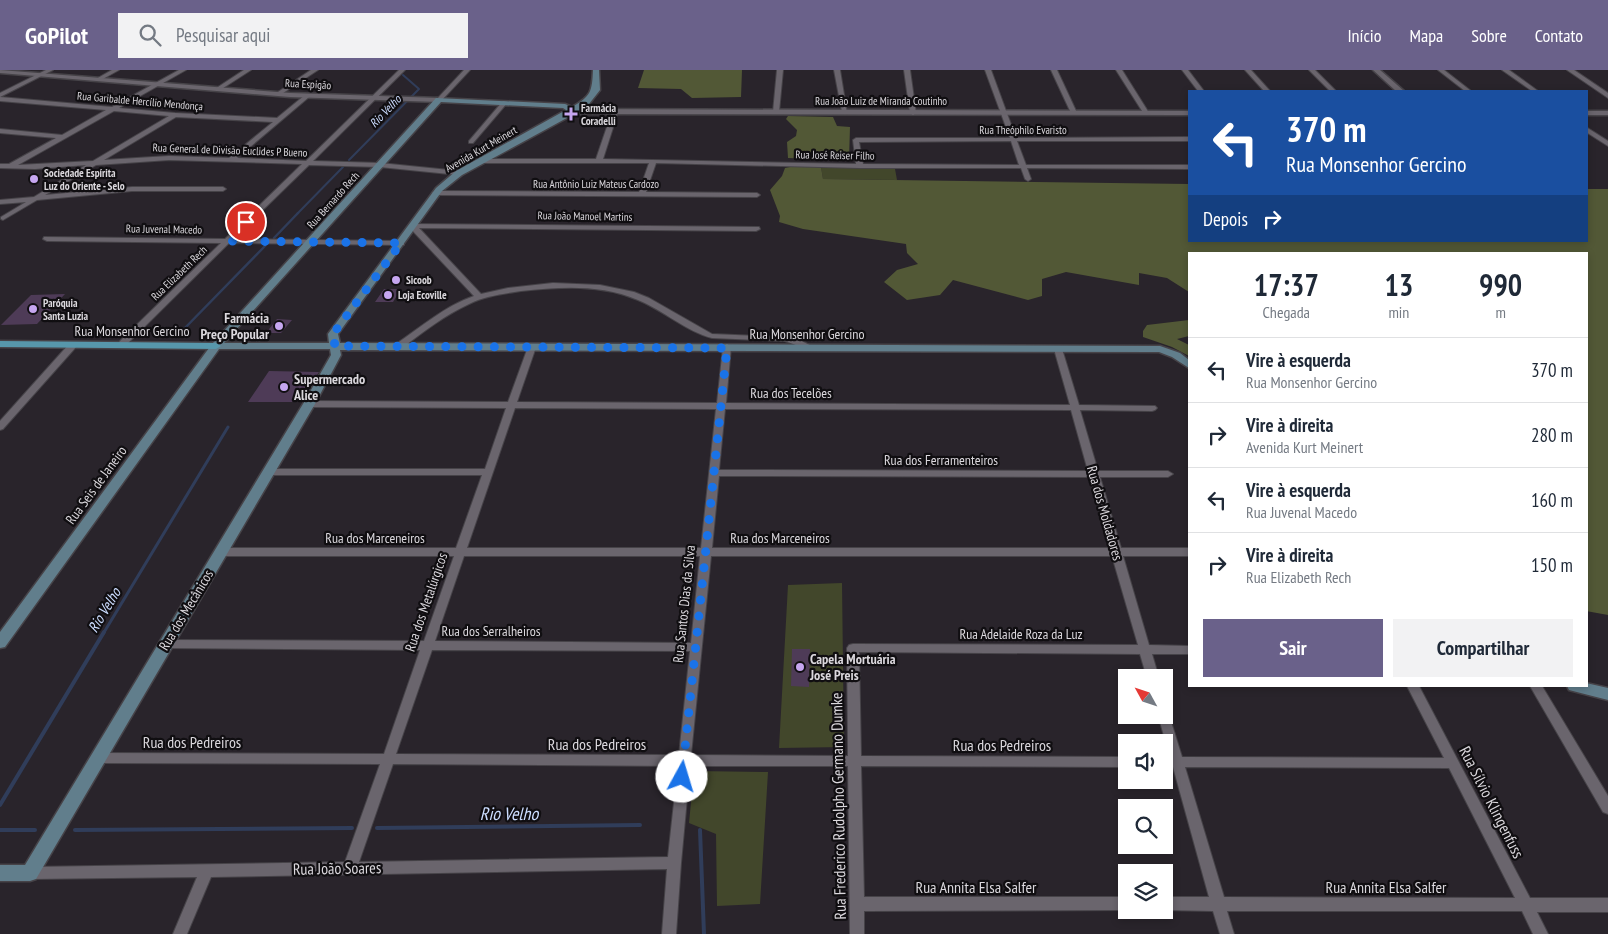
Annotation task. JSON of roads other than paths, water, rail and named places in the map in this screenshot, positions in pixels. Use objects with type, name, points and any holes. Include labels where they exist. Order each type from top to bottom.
[{"type":"main road","points":[[564,106],[579,104],[588,100],[596,90],[596,70]]},
{"type":"main road","name":"Rua Espigão","points":[[439,100],[564,106],[573,111]]},
{"type":"main road","name":"Rua Bernardo Rech","points":[[216,346],[439,100]]},
{"type":"main road","name":"Avenida Kurt Meinert","points":[[335,346],[333,334],[401,243],[435,193],[459,173],[573,111],[588,100]]},
{"type":"main road","name":"Rua Monsenhor Gercino","points":[[0,344],[1160,349],[1176,355],[1188,364]]},
{"type":"main road","name":"Rua Seis de Janeiro","points":[[0,643],[216,346]]},
{"type":"main road","name":"Rua dos Mecânicos","points":[[30,873],[309,404],[336,355],[335,346]]},
{"type":"main road","points":[[1578,687],[1608,694]]},
{"type":"main road","name":"Rua João Soares","points":[[0,873],[30,873]]},
{"type":"street","points":[[0,95],[50,70]]},
{"type":"street","points":[[99,79],[116,70]]},
{"type":"street","points":[[10,167],[183,70]]},
{"type":"street","points":[[218,89],[248,70]]},
{"type":"street","points":[[278,94],[315,70]]},
{"type":"street","name":"Rua Elizabeth Rech","points":[[121,345],[402,70]]},
{"type":"street","name":"Rua Bernardo Rech","points":[[439,100],[467,70]]},
{"type":"street","points":[[776,112],[780,70]]},
{"type":"street","points":[[837,70],[845,112]]},
{"type":"street","points":[[907,70],[913,113]]},
{"type":"street","points":[[988,70],[1028,179]]},
{"type":"street","points":[[1054,70],[1074,113]]},
{"type":"street","points":[[1119,70],[1146,113]]},
{"type":"street","points":[[1185,70],[1200,90]]},
{"type":"street","points":[[1248,70],[1265,90]]},
{"type":"street","points":[[1312,70],[1332,90]]},
{"type":"street","points":[[1376,70],[1399,90]]},
{"type":"street","points":[[1441,70],[1467,90]]},
{"type":"street","points":[[1506,70],[1534,90]]},
{"type":"street","points":[[1570,70],[1608,96]]},
{"type":"street","name":"Rua Espigão","points":[[0,71],[306,96],[439,100]]},
{"type":"street","points":[[231,160],[306,96]]},
{"type":"street","name":"Rua Garibalde Hercílio Mendonça","points":[[0,99],[175,114],[278,120]]},
{"type":"street","points":[[471,142],[505,102]]},
{"type":"street","name":"Rua João Luiz de Miranda Coutinho","points":[[573,111],[1188,113]]},
{"type":"street","points":[[599,161],[615,112]]},
{"type":"street","points":[[1588,113],[1608,113]]},
{"type":"street","points":[[3,218],[175,114]]},
{"type":"street","points":[[1588,130],[1608,144]]},
{"type":"street","points":[[0,131],[63,137]]},
{"type":"street","name":"Rua Theóphilo Evaristo","points":[[860,166],[856,140],[1188,140]]},
{"type":"street","name":"Rua General de Divisão Euclides P Bueno","points":[[0,166],[40,167],[156,158],[380,165],[459,173]]},
{"type":"street","name":"Rua José Reiser Filho","points":[[481,161],[654,161],[860,166],[1188,167]]},
{"type":"street","points":[[642,194],[654,161]]},
{"type":"street","points":[[0,202],[132,189],[223,189]]},
{"type":"street","name":"Rua Antônio Luiz Mateus Cardozo","points":[[435,193],[757,195]]},
{"type":"street","points":[[413,226],[479,297]]},
{"type":"street","name":"Rua João Manoel Martins","points":[[413,226],[756,229]]},
{"type":"street","name":"Rua Juvenal Macedo","points":[[47,240],[401,243]]},
{"type":"street","points":[[399,346],[447,313],[479,297],[546,286],[572,284],[598,287],[644,299],[705,334],[723,337],[794,340],[812,348]]},
{"type":"street","points":[[0,427],[73,345]]},
{"type":"street","name":"Rua dos Metalúrgicos","points":[[350,868],[532,347]]},
{"type":"street","name":"Rua Santos Dias da Silva","points":[[669,934],[684,760],[727,348]]},
{"type":"street","name":"Rua dos Moldadores","points":[[1058,349],[1151,669]]},
{"type":"street","name":"Rua dos Tecelões","points":[[309,404],[1152,408]]},
{"type":"street","points":[[268,472],[488,472]]},
{"type":"street","name":"Rua dos Ferramenteiros","points":[[714,473],[1168,474]]},
{"type":"street","name":"Rua dos Marceneiros","points":[[221,552],[1188,552]]},
{"type":"street","name":"Rua dos Serralheiros","points":[[165,644],[696,647]]},
{"type":"street","name":"Rua Adelaide Roza da Luz","points":[[853,648],[1188,650]]},
{"type":"street","name":"Rua Frederico Rudolpho Germano Dumke","points":[[853,648],[857,934]]},
{"type":"street","name":"Rua Sílvio Klingenfuss","points":[[1414,687],[1541,934]]},
{"type":"street","points":[[1537,687],[1608,808]]},
{"type":"street","name":"Rua dos Pedreiros","points":[[98,758],[1118,762]]},
{"type":"street","points":[[1173,762],[1453,763]]},
{"type":"street","points":[[1173,771],[1227,934]]},
{"type":"street","name":"Rua João Soares","points":[[30,873],[674,863]]},
{"type":"street","points":[[180,934],[207,870]]},
{"type":"street","name":"Rua Annita Elsa Salfer","points":[[856,904],[1118,904]]},
{"type":"street","name":"Rua Annita Elsa Salfer","points":[[1173,904],[1608,905]]},
{"type":"waterway","name":"Rio Velho","points":[[349,160],[419,89],[403,75]]},
{"type":"waterway","name":"Rio Velho","points":[[297,214],[343,167]]},
{"type":"waterway","name":"Rio Velho","points":[[274,238],[298,213]]},
{"type":"waterway","name":"Rio Velho","points":[[182,331],[265,246]]},
{"type":"waterway","name":"Rio Velho","points":[[103,634],[228,427]]},
{"type":"waterway","name":"Rio Velho","points":[[0,805],[104,632]]},
{"type":"waterway","name":"Rio Velho","points":[[377,828],[640,825]]},
{"type":"waterway","name":"Rio Velho","points":[[75,830],[352,828]]},
{"type":"waterway","name":"Rio Velho","points":[[0,830],[35,830]]},
{"type":"waterway","name":"Rio Velho","points":[[700,830],[704,934]]},
{"type":"place","name":"Farmácia Coradelli","points":[[571,114]]},
{"type":"place","name":"Sociedade Espírita Luz do Oriente - Selo","points":[[34,179]]},
{"type":"place","name":"Sicoob","points":[[396,280]]},
{"type":"place","name":"Loja Ecoville","points":[[388,295]]},
{"type":"place","name":"Paróquia Santa Luzia","points":[[33,309]]},
{"type":"place","name":"Farmácia Preço Popular","points":[[279,326]]},
{"type":"place","name":"Supermercado Alice","points":[[284,387]]},
{"type":"place","name":"Capela Mortuária José Preis","points":[[800,667]]}]
